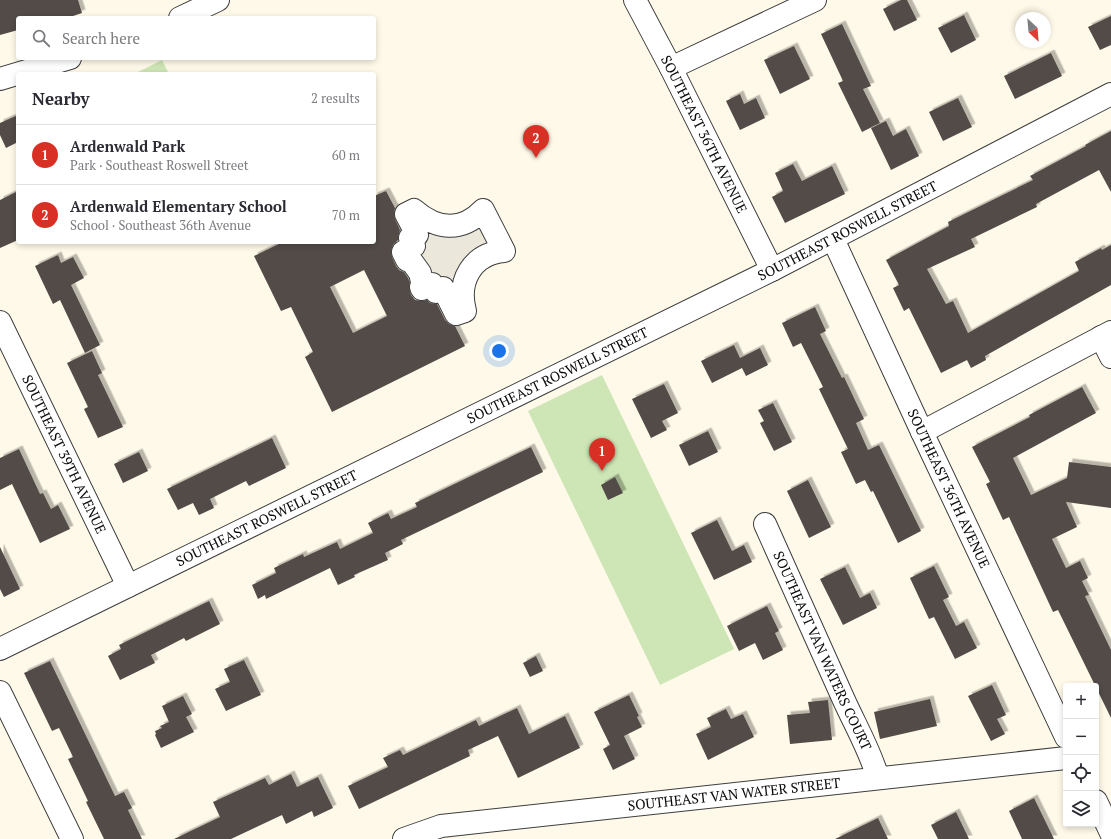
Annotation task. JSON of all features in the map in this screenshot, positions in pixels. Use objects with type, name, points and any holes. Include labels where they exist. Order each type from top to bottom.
[{"type":"street","points":[[184,16],[218,0]]},
{"type":"street","name":"SOUTHEAST 36TH AVENUE","points":[[635,0],[671,68],[772,270]]},
{"type":"street","points":[[671,68],[815,0]]},
{"type":"street","points":[[23,72],[63,60]]},
{"type":"street","points":[[0,79],[16,74]]},
{"type":"street","name":"SOUTHEAST ROSWELL STREET","points":[[0,648],[772,270],[1111,94]]},
{"type":"street","points":[[414,210],[423,218],[438,225],[452,226],[469,221],[483,210],[504,251],[497,252],[483,258],[470,269],[462,290],[465,311],[456,314],[443,288],[436,292],[432,284],[422,289],[421,287],[423,286],[420,273],[410,259],[407,260],[403,252],[414,246],[410,238],[416,235],[406,214],[414,210]]},
{"type":"street","name":"SOUTHEAST 36TH AVENUE","points":[[833,239],[1063,732]]},
{"type":"street","name":"SOUTHEAST 39TH AVENUE","points":[[0,322],[128,586]]},
{"type":"street","points":[[922,432],[1106,335],[1111,357]]},
{"type":"street","name":"SOUTHEAST VAN WATERS COURT","points":[[765,524],[873,761],[878,778]]},
{"type":"street","points":[[0,692],[72,839]]},
{"type":"street","name":"SOUTHEAST VAN WATER STREET","points":[[404,839],[441,826],[1063,758]]},
{"type":"street","points":[[1099,807],[1111,833]]},
{"type":"green space","points":[[162,60],[168,72],[138,72]]},
{"type":"green space","points":[[602,375],[734,649],[660,685],[528,411]]},
{"type":"shaded area","points":[[406,214],[469,221],[495,233],[463,283],[436,292],[414,246]]},
{"type":"building","points":[[0,0],[78,0],[82,13],[73,16],[16,16],[16,31],[0,35]]},
{"type":"building","points":[[901,0],[907,0],[917,20],[894,31],[883,9]]},
{"type":"building","points":[[964,15],[976,40],[951,53],[938,28]]},
{"type":"building","points":[[1111,16],[1111,45],[1100,50],[1088,27]]},
{"type":"building","points":[[842,24],[871,86],[863,89],[880,123],[862,132],[838,83],[843,81],[821,34]]},
{"type":"building","points":[[794,46],[810,79],[780,94],[764,60]]},
{"type":"building","points":[[1051,53],[1062,76],[1015,99],[1004,76]]},
{"type":"building","points":[[740,94],[744,104],[756,98],[765,118],[740,130],[726,101]]},
{"type":"building","points":[[958,98],[972,127],[943,141],[929,112]]},
{"type":"building","points":[[16,116],[16,143],[6,148],[0,135],[0,123]]},
{"type":"building","points":[[886,121],[893,136],[906,129],[919,156],[891,170],[871,128]]},
{"type":"building","points":[[1111,131],[1111,192],[1099,170],[1036,204],[1037,207],[971,239],[975,247],[927,269],[946,304],[953,301],[968,333],[1079,271],[1075,262],[1101,248],[1102,250],[1111,245],[1111,285],[985,356],[986,360],[971,368],[967,360],[941,373],[909,308],[904,311],[893,288],[899,285],[886,260],[949,226],[948,222],[1033,180],[1030,176]]},
{"type":"building","points":[[793,164],[802,181],[832,166],[845,194],[785,223],[772,197],[783,191],[775,173]]},
{"type":"building","points":[[386,191],[395,208],[395,219],[400,230],[398,240],[393,245],[391,251],[396,266],[399,270],[404,272],[408,278],[411,295],[415,300],[427,300],[430,303],[437,304],[445,320],[449,324],[455,326],[465,346],[332,412],[305,357],[313,352],[291,307],[281,311],[254,256],[279,244],[376,244],[376,195]],"holes":[[[364,270],[387,316],[353,333],[330,287]]]},
{"type":"building","points":[[16,192],[16,241],[0,248],[0,200]]},
{"type":"building","points":[[58,255],[61,263],[73,257],[84,278],[71,285],[100,345],[85,353],[60,300],[53,304],[35,266]]},
{"type":"building","points":[[815,307],[826,331],[820,334],[842,378],[844,377],[864,419],[856,423],[868,450],[879,445],[921,531],[898,543],[873,491],[871,492],[865,480],[856,484],[841,452],[848,449],[819,389],[823,387],[801,343],[793,347],[782,323]]},
{"type":"building","points":[[734,345],[740,358],[760,348],[768,365],[746,376],[742,368],[712,383],[701,361]]},
{"type":"building","points":[[92,351],[102,373],[98,375],[123,427],[98,438],[84,409],[88,407],[67,363]]},
{"type":"building","points":[[664,384],[678,413],[662,421],[667,430],[651,438],[632,399]]},
{"type":"building","points":[[1082,387],[1096,413],[1013,458],[1031,495],[1067,478],[1069,462],[1111,467],[1111,508],[1066,502],[1077,527],[1052,539],[1066,568],[1080,561],[1088,578],[1082,581],[1089,595],[1085,596],[1111,650],[1111,718],[1099,694],[1099,683],[1094,683],[1058,610],[1053,612],[1009,517],[1003,520],[986,484],[990,482],[972,447],[1030,417],[1029,415]]},
{"type":"building","points":[[773,403],[792,442],[774,451],[760,423],[764,421],[758,410]]},
{"type":"building","points":[[708,431],[718,452],[689,466],[679,445]]},
{"type":"building","points":[[272,438],[286,468],[249,486],[246,481],[210,499],[214,508],[199,515],[193,503],[178,510],[167,489]]},
{"type":"building","points":[[531,447],[543,472],[401,540],[403,544],[385,553],[388,560],[354,575],[355,577],[338,585],[330,568],[266,599],[265,595],[258,599],[252,585],[276,573],[274,568],[303,554],[304,557],[337,542],[340,549],[373,533],[368,523],[388,513],[391,519],[417,507],[415,503]]},
{"type":"building","points":[[19,449],[40,494],[43,493],[51,509],[58,505],[70,529],[40,543],[12,484],[0,490],[0,458]]},
{"type":"building","points":[[139,452],[148,471],[123,483],[114,464]]},
{"type":"building","points":[[615,477],[623,493],[608,500],[601,485]]},
{"type":"building","points":[[808,480],[831,527],[809,538],[787,491]]},
{"type":"building","points":[[717,520],[732,551],[744,545],[752,562],[714,580],[691,533]]},
{"type":"building","points":[[0,547],[20,589],[4,597],[0,589]]},
{"type":"building","points":[[934,566],[949,597],[943,600],[956,626],[964,622],[977,648],[955,659],[934,617],[929,619],[910,578]]},
{"type":"building","points":[[845,567],[860,598],[870,593],[877,608],[843,625],[820,579]]},
{"type":"building","points":[[209,601],[220,624],[186,641],[184,638],[151,655],[155,663],[120,680],[108,656],[121,649],[119,645]]},
{"type":"building","points":[[767,606],[779,631],[775,633],[783,650],[763,660],[755,643],[739,651],[727,626]]},
{"type":"building","points":[[536,656],[543,671],[530,677],[523,663]]},
{"type":"building","points":[[244,660],[261,695],[226,711],[215,689],[230,682],[224,669]]},
{"type":"building","points":[[50,661],[115,796],[124,792],[132,808],[128,810],[142,839],[104,839],[86,802],[88,801],[68,759],[73,757],[59,728],[52,731],[24,673]]},
{"type":"building","points":[[992,685],[1006,715],[997,719],[1005,734],[991,741],[968,696]]},
{"type":"building","points":[[629,695],[639,716],[637,717],[642,727],[624,736],[635,759],[613,770],[603,749],[610,745],[594,712]]},
{"type":"building","points":[[183,696],[192,714],[186,717],[194,732],[161,748],[155,735],[155,731],[162,728],[160,726],[169,722],[162,706]]},
{"type":"building","points":[[930,699],[937,726],[880,739],[874,712]]},
{"type":"building","points":[[828,700],[832,740],[790,744],[787,715],[810,713],[808,702]]},
{"type":"building","points":[[517,708],[529,734],[565,716],[580,748],[518,778],[498,736],[468,750],[470,756],[359,809],[348,786],[388,767],[383,758],[400,750],[403,755],[476,720],[479,726]]},
{"type":"building","points":[[726,709],[731,719],[743,714],[754,737],[708,760],[696,734],[711,727],[707,718]]},
{"type":"building","points":[[291,774],[297,787],[318,777],[333,808],[314,817],[312,811],[286,824],[282,815],[231,839],[174,839],[220,817],[213,802],[265,778],[269,785]]},
{"type":"building","points":[[1034,798],[1054,839],[1022,839],[1009,811]]},
{"type":"building","points":[[956,812],[969,839],[938,839],[931,825]]},
{"type":"building","points":[[878,818],[888,839],[835,839]]},
{"type":"place","name":"Ardenwald Elementary School","points":[[536,158]]},
{"type":"place","name":"Ardenwald Park","points":[[602,471]]}]
